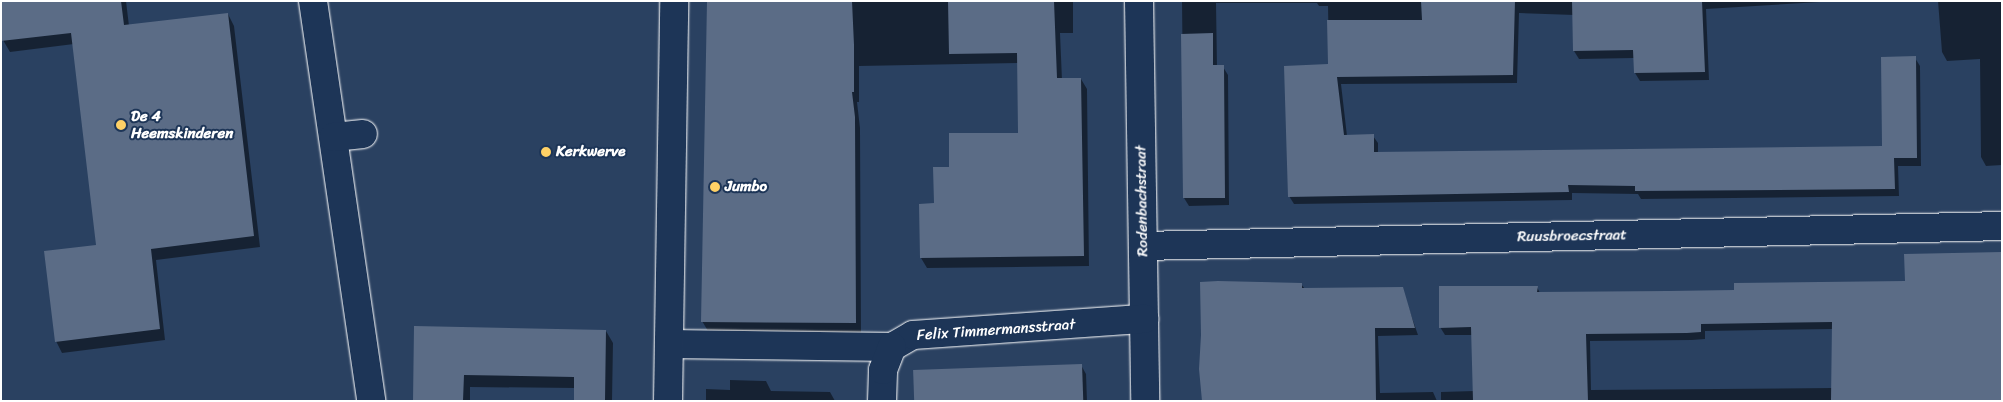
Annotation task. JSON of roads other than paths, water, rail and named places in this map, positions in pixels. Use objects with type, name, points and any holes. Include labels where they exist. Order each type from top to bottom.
[{"type":"street","points":[[313,1],[334,137],[370,401]]},
{"type":"street","points":[[668,401],[674,1]]},
{"type":"street","name":"Rodenbachstraat","points":[[1139,1],[1145,401]]},
{"type":"street","points":[[334,137],[363,134]]},
{"type":"street","name":"Ruusbroecstraat","points":[[1143,246],[2002,226]]},
{"type":"street","name":"Felix Timmermansstraat","points":[[670,344],[892,347],[913,335],[1144,319]]},
{"type":"street","points":[[882,401],[883,370],[892,347]]},
{"type":"place","name":"De 4 Heemskinderen","points":[[121,125]]},
{"type":"place","name":"Kerkwerve","points":[[546,152]]},
{"type":"place","name":"Jumbo","points":[[715,187]]}]
